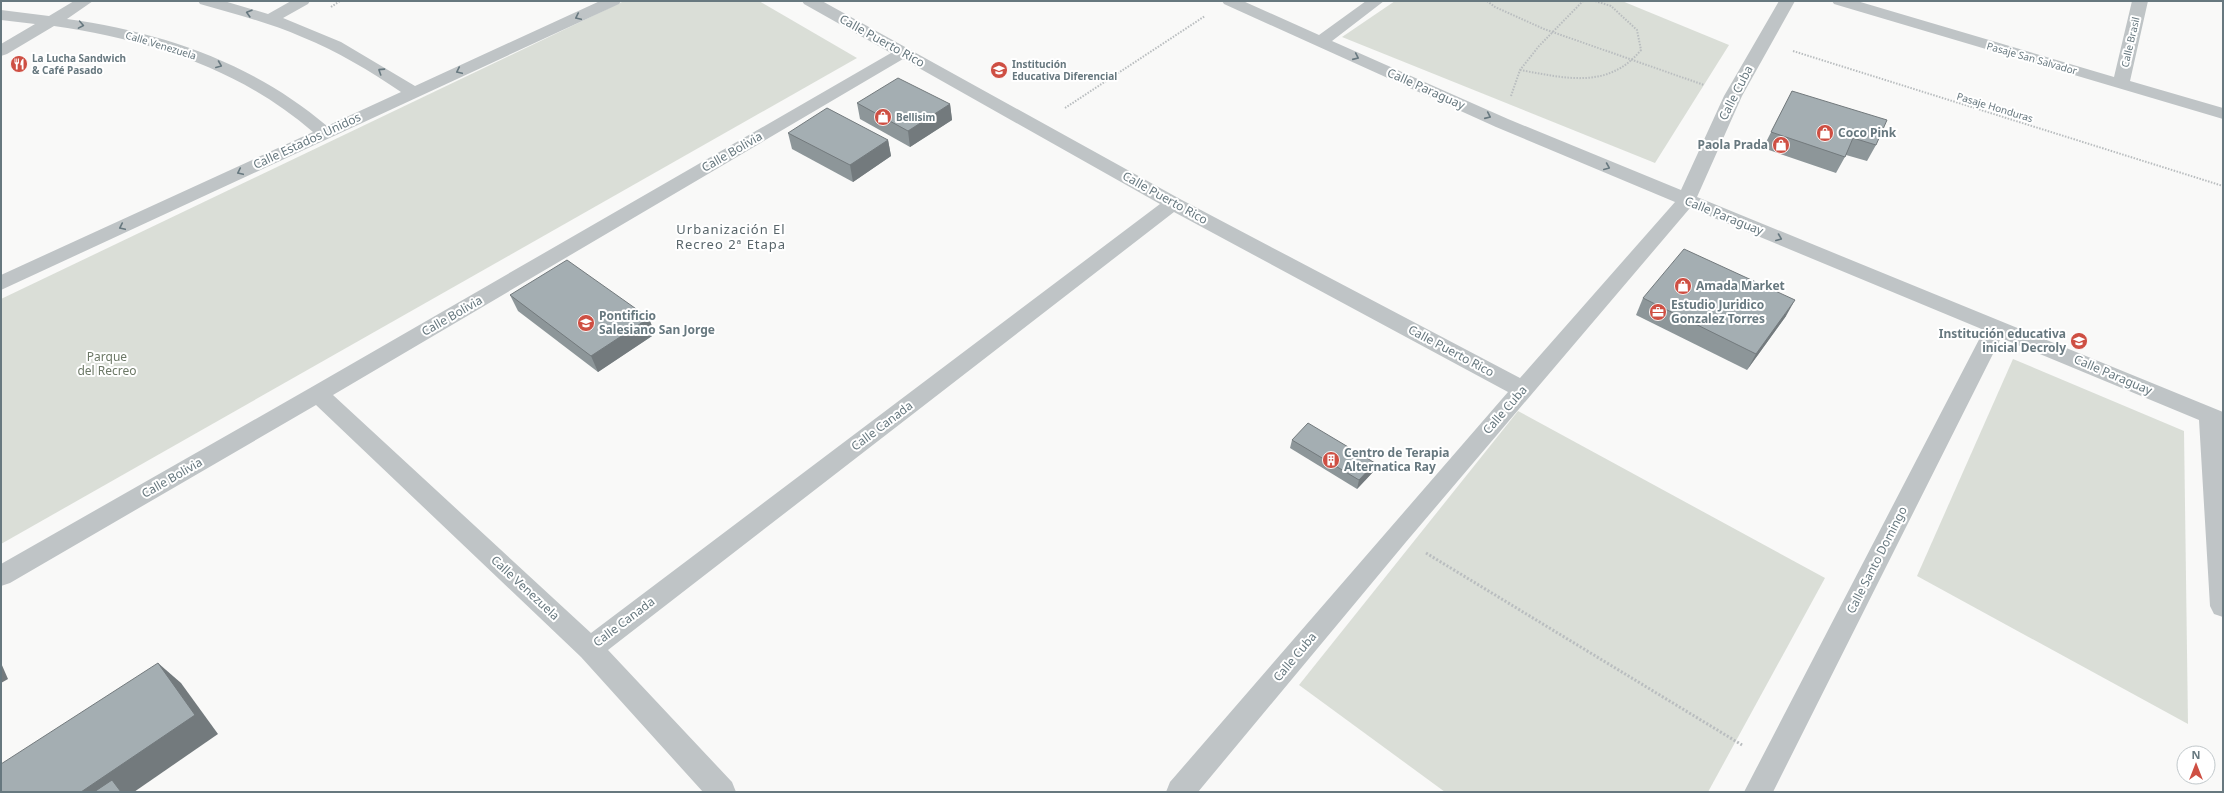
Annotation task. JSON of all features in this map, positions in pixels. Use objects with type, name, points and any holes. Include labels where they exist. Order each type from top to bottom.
[{"type":"street","points":[[1,11],[16,1]]},
{"type":"street","points":[[1,51],[85,1]]},
{"type":"street","points":[[206,1],[270,19],[336,46],[370,64],[413,92]]},
{"type":"street","points":[[270,19],[302,1]]},
{"type":"street","name":"Calle Estados Unidos","points":[[1,283],[613,1]]},
{"type":"street","name":"Calle Puerto Rico","points":[[810,1],[1173,203],[1523,390]]},
{"type":"street","name":"Calle Paraguay","points":[[1230,1],[1502,123],[2216,418]]},
{"type":"street","points":[[1321,41],[1376,1]]},
{"type":"street","name":"Calle Cuba","points":[[1180,792],[1397,535],[1686,200],[1733,96],[1787,1]]},
{"type":"street","name":"Pasaje San Salvador","points":[[1840,1],[2223,114]]},
{"type":"street","name":"Calle Brasil","points":[[2121,84],[2140,1]]},
{"type":"street","name":"Calle Venezuela","points":[[1,15],[54,20],[120,32],[181,49],[235,71],[283,99],[324,133]]},
{"type":"street","name":"Calle Bolivia","points":[[1,576],[318,394],[902,53]]},
{"type":"street","name":"Calle Canada","points":[[590,649],[1173,203]]},
{"type":"street","name":"Calle Santo Domingo","points":[[1758,792],[1996,327]]},
{"type":"street","name":"Calle Venezuela","points":[[318,394],[590,649],[722,792]]},
{"type":"street","points":[[2216,418],[2223,606]]},
{"type":"path","points":[[1487,1],[1495,7],[1553,32],[1733,96]]},
{"type":"path","points":[[1502,123],[1520,70],[1553,32],[1583,1]]},
{"type":"path","points":[[1520,70],[1578,79],[1604,76],[1619,72],[1634,61],[1641,50],[1637,30],[1611,6],[1595,1]]},
{"type":"path","points":[[1036,128],[1208,14]]},
{"type":"path","name":"Pasaje Honduras","points":[[1764,42],[2223,186]]},
{"type":"path","points":[[1397,535],[1773,764]]},
{"type":"green space","name":"Parque del Recreo","points":[[624,1],[759,1],[857,58],[1,544],[1,299]]},
{"type":"green space","points":[[1395,1],[1622,1],[1729,45],[1655,163],[1342,37]]},
{"type":"green space","points":[[2013,359],[2184,431],[2188,724],[1917,576]]},
{"type":"green space","points":[[1518,411],[1825,578],[1708,792],[1445,792],[1299,685]]},
{"type":"building","points":[[898,78],[950,104],[908,131],[857,103]]},
{"type":"building","points":[[1792,91],[1887,120],[1876,145],[1853,138],[1845,157],[1771,132]]},
{"type":"building","points":[[827,108],[888,140],[850,165],[788,133]]},
{"type":"building","points":[[1684,249],[1795,300],[1756,354],[1643,298]]},
{"type":"building","name":"Pontificio Salesiano San Jorge","points":[[567,260],[649,318],[591,356],[510,295]]},
{"type":"building","points":[[1308,423],[1375,463],[1359,480],[1292,440]]},
{"type":"building","points":[[158,663],[195,715],[81,792],[1,792],[1,764]]},
{"type":"building","points":[[112,780],[121,792],[94,792]]},
{"type":"place","name":"La Lucha Sandwich & Café Pasado","points":[[19,64]]},
{"type":"place","name":"Institución Educativa Diferencial","points":[[999,70]]},
{"type":"place","name":"Bellisim","points":[[883,117]]},
{"type":"place","name":"Coco Pink","points":[[1825,133]]},
{"type":"place","name":"Paola Prada","points":[[1781,145]]},
{"type":"place","name":"Amada Market","points":[[1683,286]]},
{"type":"place","name":"Estudio Juridico Gonzalez Torres","points":[[1658,312]]},
{"type":"place","name":"Pontificio Salesiano San Jorge","points":[[586,323]]},
{"type":"place","name":"Institución educativa inicial Decroly","points":[[2079,341]]},
{"type":"place","name":"Centro de Terapia Alternatica Ray","points":[[1331,460]]},
{"type":"district","name":"Urbanización El Recreo 2ª Etapa","points":[[731,236]]}]
